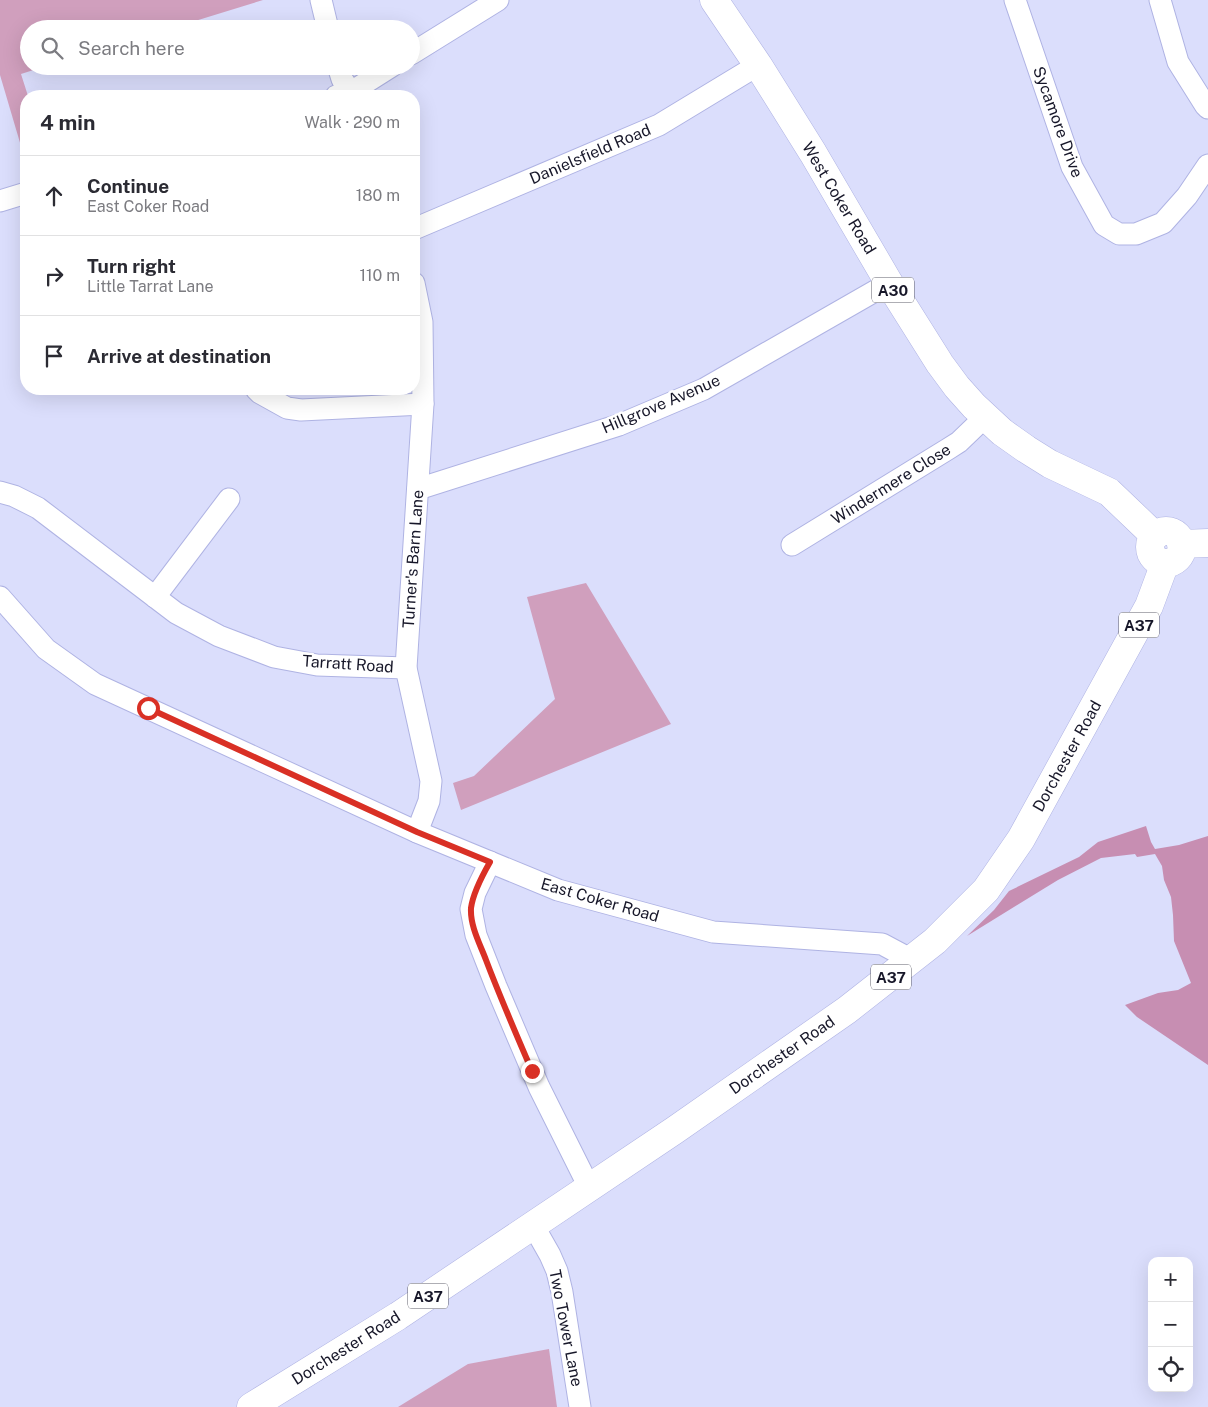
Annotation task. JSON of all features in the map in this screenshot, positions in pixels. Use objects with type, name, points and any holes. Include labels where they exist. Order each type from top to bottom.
[{"type":"highway","name":"West Coker Road","points":[[714,0],[758,65],[813,153],[889,283],[940,364],[958,387],[985,417],[1026,449],[1050,464],[1109,492],[1155,536],[1164,532],[1176,535],[1173,554]]},
{"type":"highway","points":[[1173,554],[1208,543]]},
{"type":"highway","name":"Dorchester Road","points":[[251,1407],[398,1316],[675,1130],[847,1010],[935,941],[986,890],[1021,839],[1149,606],[1173,554]]},
{"type":"street","points":[[321,0],[326,20]]},
{"type":"street","points":[[420,48],[498,0]]},
{"type":"street","name":"Sycamore Drive","points":[[1015,0],[1072,167],[1104,225],[1120,234],[1136,234],[1163,223],[1187,196],[1208,165]]},
{"type":"street","points":[[1160,0],[1178,62],[1208,108]]},
{"type":"street","name":"Danielsfield Road","points":[[420,226],[659,125],[758,65]]},
{"type":"street","points":[[341,75],[345,90]]},
{"type":"street","points":[[355,90],[378,75]]},
{"type":"street","points":[[0,201],[20,195]]},
{"type":"street","name":"Hillgrove Avenue","points":[[418,490],[619,425],[704,390],[889,283]]},
{"type":"street","name":"Turner's Barn Lane","points":[[417,832],[429,801],[431,781],[406,668],[423,404],[422,322],[420,312]]},
{"type":"street","points":[[264,395],[287,408],[301,410],[423,404]]},
{"type":"street","name":"Windermere Close","points":[[792,545],[959,442],[985,417]]},
{"type":"street","name":"Tarratt Road","points":[[0,492],[14,496],[38,508],[176,613],[219,636],[274,657],[317,665],[406,668]]},
{"type":"street","points":[[155,597],[228,499]]},
{"type":"street","name":"East Coker Road","points":[[0,596],[46,649],[95,684],[417,832],[558,890],[713,932],[882,944],[912,960]]},
{"type":"street","points":[[490,862],[475,893],[471,909],[476,935],[539,1088],[588,1187]]},
{"type":"street","name":"Two Tower Lane","points":[[533,1225],[557,1272],[562,1292],[580,1407]]},
{"type":"shaded area","points":[[0,0],[263,0],[198,20],[20,20],[20,75],[26,90],[20,90],[20,143],[0,75]]},
{"type":"shaded area","points":[[586,583],[671,724],[461,810],[453,783],[474,776],[555,699],[527,597]]},
{"type":"shaded area","points":[[1146,826],[1155,849],[1179,845],[1208,836],[1208,1065],[1137,1017],[1125,1005],[1158,993],[1178,990],[1191,983],[1174,941],[1171,897],[1164,880],[1162,866],[1155,854],[1137,857],[1135,854],[1101,858],[1058,880],[967,936],[994,910],[1009,891],[1079,857],[1098,842]]},
{"type":"shaded area","points":[[549,1349],[557,1407],[398,1407],[468,1364]]},
{"type":"route","points":[[148,708],[417,832],[490,862],[475,893],[471,909],[472,920],[496,986],[532,1071]]}]
